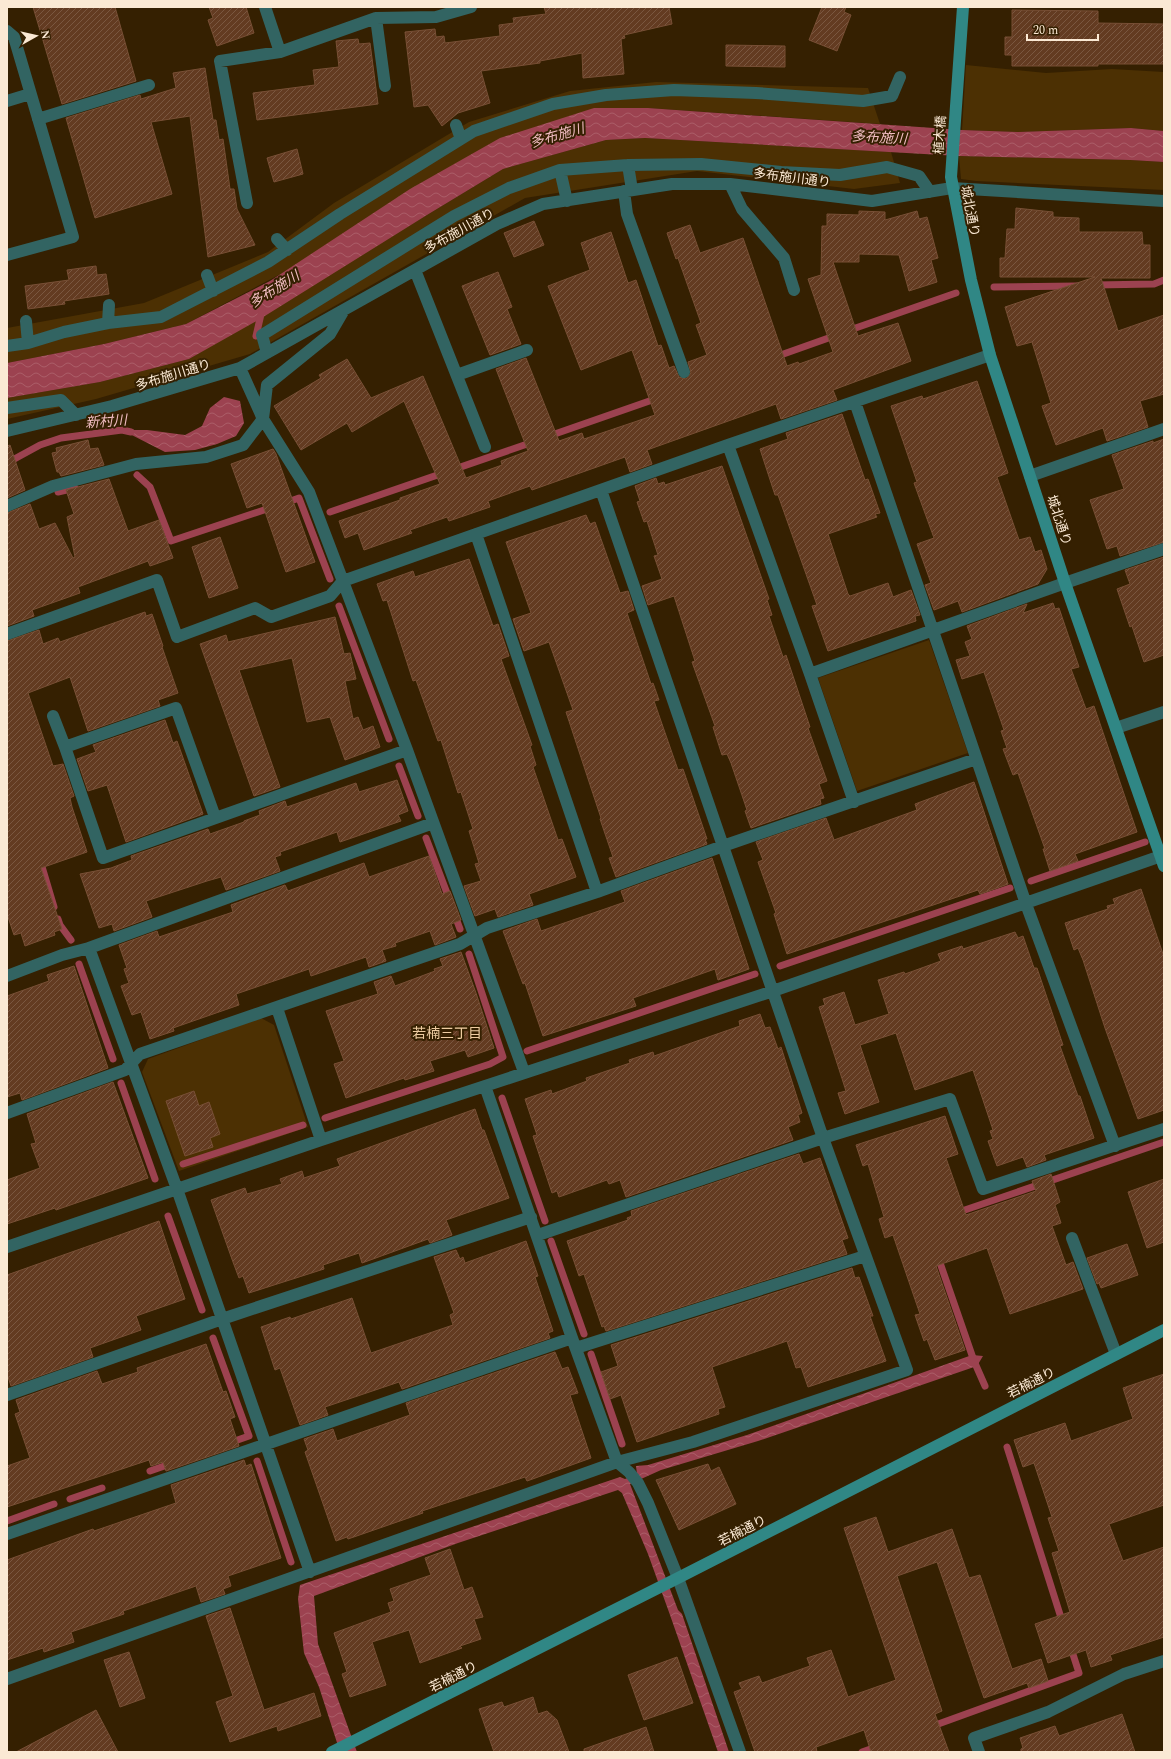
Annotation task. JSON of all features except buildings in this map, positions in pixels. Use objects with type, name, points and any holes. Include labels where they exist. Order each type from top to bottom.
[{"type":"street","points":[[264,7],[280,52]]},
{"type":"street","points":[[247,203],[220,61],[280,52],[376,18],[436,17],[471,7]]},
{"type":"street","name":"植木橋","points":[[952,183],[956,96],[963,7]]},
{"type":"street","points":[[376,18],[385,86]]},
{"type":"street","points":[[7,31],[14,37],[73,237],[7,255]]},
{"type":"street","points":[[7,346],[28,343],[64,332],[108,323],[160,317],[268,262],[340,214],[474,131],[554,104],[606,95],[674,90],[756,93],[863,101],[892,96],[900,77]]},
{"type":"street","points":[[38,119],[149,85]]},
{"type":"street","points":[[7,101],[30,94]]},
{"type":"street","points":[[456,125],[462,139]]},
{"type":"street","points":[[628,164],[627,214],[684,372]]},
{"type":"street","points":[[267,353],[262,335],[454,216],[509,188],[560,170],[628,164],[701,164],[781,172],[840,175],[887,167],[919,176],[930,192]]},
{"type":"street","points":[[560,170],[567,201]]},
{"type":"street","name":"多布施川通り","points":[[7,431],[112,406],[240,368],[497,224],[544,204],[672,184],[730,184],[872,201],[930,192],[952,183],[1164,201]]},
{"type":"street","name":"城北通り","points":[[952,183],[971,280],[990,355],[1066,583],[1162,861]]},
{"type":"street","points":[[730,184],[742,209],[784,258],[794,290]]},
{"type":"street","points":[[277,239],[287,250]]},
{"type":"street","points":[[415,270],[484,447]]},
{"type":"street","points":[[207,275],[213,291]]},
{"type":"street","points":[[108,323],[109,305]]},
{"type":"street","points":[[7,506],[53,486],[136,464],[206,457],[243,445],[263,419],[267,386],[330,334],[344,310]]},
{"type":"street","points":[[26,321],[28,343]]},
{"type":"street","points":[[457,375],[527,350]]},
{"type":"street","points":[[7,634],[157,580],[177,637],[255,608],[272,617],[330,596],[343,581],[728,445],[990,355]]},
{"type":"street","points":[[240,368],[263,419],[308,492],[407,750],[473,936],[524,1072]]},
{"type":"street","points":[[7,408],[61,400],[76,415]]},
{"type":"street","points":[[855,402],[1026,904],[1115,1146]]},
{"type":"street","points":[[1030,476],[1164,429]]},
{"type":"street","points":[[728,445],[854,802]]},
{"type":"street","points":[[7,1679],[617,1462],[693,1442],[907,1370],[823,1138],[601,490]]},
{"type":"street","points":[[476,534],[597,892]]},
{"type":"street","points":[[810,674],[1164,549]]},
{"type":"street","points":[[65,746],[176,708],[215,817]]},
{"type":"street","points":[[1116,728],[1164,712]]},
{"type":"street","points":[[53,716],[65,746],[103,858],[407,750]]},
{"type":"street","points":[[7,1113],[125,1070],[140,1054],[460,944],[487,928],[597,892],[723,846],[976,759]]},
{"type":"street","points":[[7,976],[62,955],[89,948],[433,823]]},
{"type":"street","points":[[7,1247],[524,1072],[773,991],[1026,904],[1162,861]]},
{"type":"street","points":[[89,948],[177,1189],[310,1572]]},
{"type":"street","points":[[277,1008],[321,1140]]},
{"type":"street","points":[[485,1086],[617,1462],[629,1472],[638,1484],[648,1503],[678,1578],[740,1752]]},
{"type":"street","points":[[538,1235],[823,1138],[950,1099],[983,1189],[1164,1129]]},
{"type":"street","points":[[7,1395],[222,1319],[531,1217]]},
{"type":"street","points":[[1072,1238],[1116,1354]]},
{"type":"street","points":[[7,1534],[266,1445],[574,1343],[865,1256]]},
{"type":"street","name":"若楠通り","points":[[333,1752],[1164,1330]]},
{"type":"street","points":[[979,1752],[974,1738],[1048,1712],[1124,1674],[1164,1661]]},
{"type":"shaded area","points":[[966,65],[1046,73],[1112,69],[1164,72],[1164,131],[1131,128],[1018,132],[962,130]]},
{"type":"shaded area","points":[[656,82],[868,88],[880,124],[648,108],[594,108],[186,324],[104,344],[7,363],[7,328],[144,303],[268,252],[334,203],[469,122],[570,91]]},
{"type":"shaded area","points":[[645,138],[891,152],[900,183],[854,189],[697,171],[525,198],[250,354],[96,399],[7,419],[7,398],[100,382],[189,359],[503,169],[606,140]]},
{"type":"shaded area","points":[[959,156],[1164,162],[1164,190],[961,179]]},
{"type":"shaded area","points":[[929,640],[968,753],[857,791],[818,678]]},
{"type":"shaded area","points":[[261,1018],[274,1025],[308,1127],[179,1171],[142,1072],[148,1059]]},
{"type":"water","name":"多布施川","points":[[594,108],[648,108],[962,130],[1018,132],[1131,128],[1164,131],[1164,162],[959,156],[645,138],[606,140],[503,169],[260,319],[189,359],[100,382],[7,398],[7,363],[104,344],[186,324],[270,281],[410,189],[500,138]]},
{"type":"water","points":[[224,397],[240,401],[244,423],[236,436],[217,444],[195,450],[165,452],[122,430],[147,430],[185,435],[202,426],[210,408]]},
{"type":"water","points":[[972,1355],[983,1356],[977,1366],[758,1441],[661,1470],[630,1484],[678,1610],[682,1614],[729,1752],[718,1752],[648,1554],[622,1493],[618,1490],[458,1543],[314,1596],[318,1644],[357,1752],[340,1752],[319,1687],[304,1653],[298,1599],[300,1585],[620,1477],[625,1479],[637,1474],[636,1466],[648,1465],[747,1435]]},
{"type":"waterway","points":[[1095,285],[1154,284],[1164,280]]},
{"type":"waterway","points":[[994,287],[1077,286]]},
{"type":"waterway","points":[[847,331],[956,293]]},
{"type":"waterway","name":"多布施川","points":[[256,336],[262,310]]},
{"type":"waterway","points":[[775,357],[837,335]]},
{"type":"waterway","points":[[549,436],[658,398]]},
{"type":"waterway","name":"新村川","points":[[7,463],[40,445],[61,438],[122,430],[131,432]]},
{"type":"waterway","points":[[330,512],[533,442]]},
{"type":"waterway","points":[[137,475],[150,487],[171,541],[273,507]]},
{"type":"waterway","points":[[58,492],[75,488]]},
{"type":"waterway","points":[[285,503],[299,498],[330,579]]},
{"type":"waterway","points":[[339,606],[389,739]]},
{"type":"waterway","points":[[399,766],[418,816]]},
{"type":"waterway","points":[[426,838],[450,901]]},
{"type":"waterway","points":[[1031,881],[1145,842]]},
{"type":"waterway","points":[[40,860],[54,907]]},
{"type":"waterway","points":[[780,966],[1010,888]]},
{"type":"waterway","points":[[454,913],[460,929]]},
{"type":"waterway","points":[[58,919],[60,925],[71,940]]},
{"type":"waterway","points":[[325,1118],[490,1064],[503,1057],[469,954]]},
{"type":"waterway","points":[[79,964],[113,1059]]},
{"type":"waterway","points":[[527,1051],[755,974]]},
{"type":"waterway","points":[[121,1083],[155,1179]]},
{"type":"waterway","points":[[502,1098],[545,1221]]},
{"type":"waterway","points":[[183,1164],[303,1125]]},
{"type":"waterway","points":[[956,1213],[1164,1142]]},
{"type":"waterway","points":[[168,1216],[202,1310]]},
{"type":"waterway","points":[[551,1241],[584,1334]]},
{"type":"waterway","points":[[938,1257],[974,1361],[985,1386]]},
{"type":"waterway","points":[[213,1338],[249,1436],[229,1443]]},
{"type":"waterway","points":[[591,1354],[622,1444]]},
{"type":"waterway","points":[[1007,1447],[1063,1624]]},
{"type":"waterway","points":[[257,1461],[291,1562]]},
{"type":"waterway","points":[[150,1471],[170,1464]]},
{"type":"waterway","points":[[70,1499],[102,1488]]},
{"type":"waterway","points":[[7,1521],[54,1504]]},
{"type":"waterway","points":[[930,1727],[1079,1673],[1070,1645]]},
{"type":"waterway","points":[[862,1752],[879,1746]]},
{"type":"district","name":"若楠三丁目","points":[[447,1033]]}]
